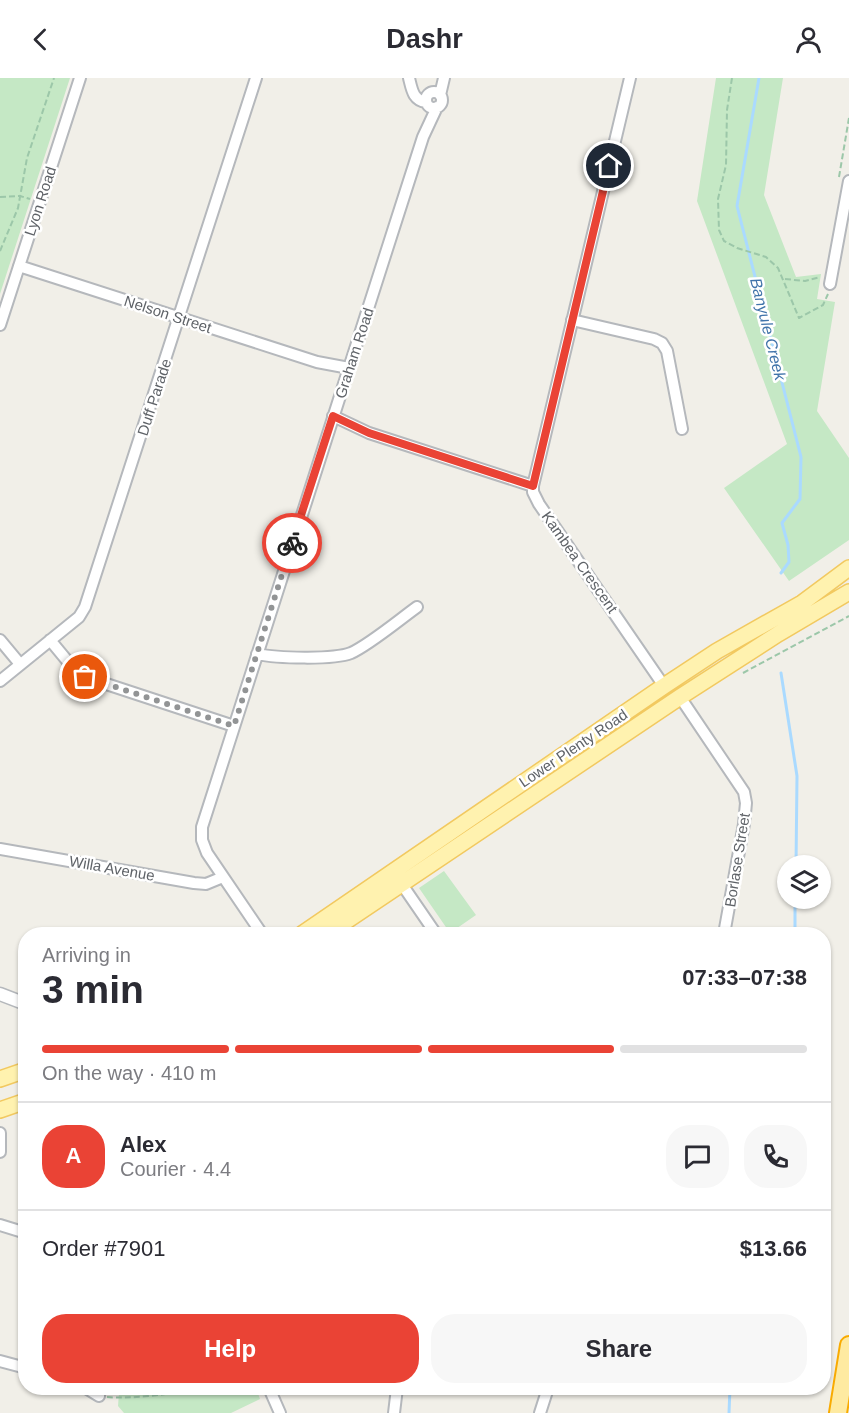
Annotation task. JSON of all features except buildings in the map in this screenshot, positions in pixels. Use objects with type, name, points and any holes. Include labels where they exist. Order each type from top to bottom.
[{"type":"highway","points":[[838,1413],[845,1391],[849,1345]]},
{"type":"main road","name":"Lower Plenty Road","points":[[312,927],[664,686],[717,651],[802,603],[849,568]]},
{"type":"main road","name":"Lower Plenty Road","points":[[337,927],[681,697],[778,634],[849,592]]},
{"type":"main road","points":[[0,1079],[18,1073]]},
{"type":"main road","points":[[0,1110],[18,1104]]},
{"type":"street","name":"Lyon Road","points":[[0,325],[80,78]]},
{"type":"street","name":"Duff Parade","points":[[0,681],[79,616],[85,607],[256,78]]},
{"type":"street","points":[[410,78],[414,95],[420,101],[432,99]]},
{"type":"street","name":"Graham Road","points":[[257,927],[204,847],[202,827],[423,137],[432,99],[442,78]]},
{"type":"street","points":[[331,421],[533,486],[630,78]]},
{"type":"street","points":[[830,284],[846,183]]},
{"type":"street","name":"Nelson Street","points":[[19,266],[348,372]]},
{"type":"street","points":[[572,320],[654,339],[662,343],[669,358],[682,429]]},
{"type":"street","name":"Kambea Crescent","points":[[533,486],[533,492],[539,504],[664,686]]},
{"type":"street","points":[[257,654],[273,657],[335,656],[350,653],[417,608]]},
{"type":"street","points":[[0,640],[20,664]]},
{"type":"street","points":[[50,640],[74,669],[85,677],[234,726]]},
{"type":"street","name":"Borlase Street","points":[[681,697],[744,792],[746,803],[744,824],[725,927]]},
{"type":"street","name":"Willa Avenue","points":[[0,849],[194,883],[211,883],[223,877]]},
{"type":"street","points":[[401,883],[431,927]]},
{"type":"street","points":[[0,994],[18,1001]]},
{"type":"street","points":[[0,1132],[0,1152]]},
{"type":"street","points":[[0,1225],[18,1231]]},
{"type":"street","points":[[0,1361],[18,1366]]},
{"type":"street","points":[[272,1395],[280,1413]]},
{"type":"street","points":[[394,1413],[396,1395]]},
{"type":"street","points":[[540,1413],[546,1395]]},
{"type":"path","points":[[0,251],[21,196],[21,181],[27,158],[54,78]]},
{"type":"path","points":[[732,78],[727,110],[726,165],[717,214],[719,230],[724,241],[737,248],[766,257],[778,268],[799,318],[825,304],[830,284]]},
{"type":"path","points":[[846,183],[849,118]]},
{"type":"path","points":[[0,197],[21,196],[32,199]]},
{"type":"path","points":[[784,279],[805,281],[817,279],[822,274]]},
{"type":"path","points":[[742,673],[849,616]]},
{"type":"path","points":[[99,1396],[120,1398],[154,1395]]},
{"type":"green space","points":[[0,78],[70,78],[0,294]]},
{"type":"green space","points":[[716,78],[783,78],[764,195],[796,277],[821,274],[817,299],[835,302],[817,411],[849,458],[849,540],[789,581],[724,488],[787,444],[697,201]]},
{"type":"green space","points":[[444,871],[476,915],[459,927],[446,927],[419,888]]},
{"type":"green space","points":[[119,1395],[259,1395],[260,1399],[231,1413],[124,1413],[118,1406]]},
{"type":"waterway","name":"Banyule Creek","points":[[759,78],[737,206],[801,457],[800,499],[782,523],[788,545],[789,562],[781,573]]},
{"type":"waterway","name":"Banyule Creek","points":[[781,673],[797,776],[796,855]]},
{"type":"waterway","name":"Banyule Creek","points":[[795,909],[795,927]]},
{"type":"waterway","name":"Banyule Creek","points":[[729,1413],[730,1395]]},
{"type":"way so far","points":[[85,677],[234,726],[292,543]]},
{"type":"route","points":[[292,543],[333,416],[369,433],[533,486],[609,166]]}]
